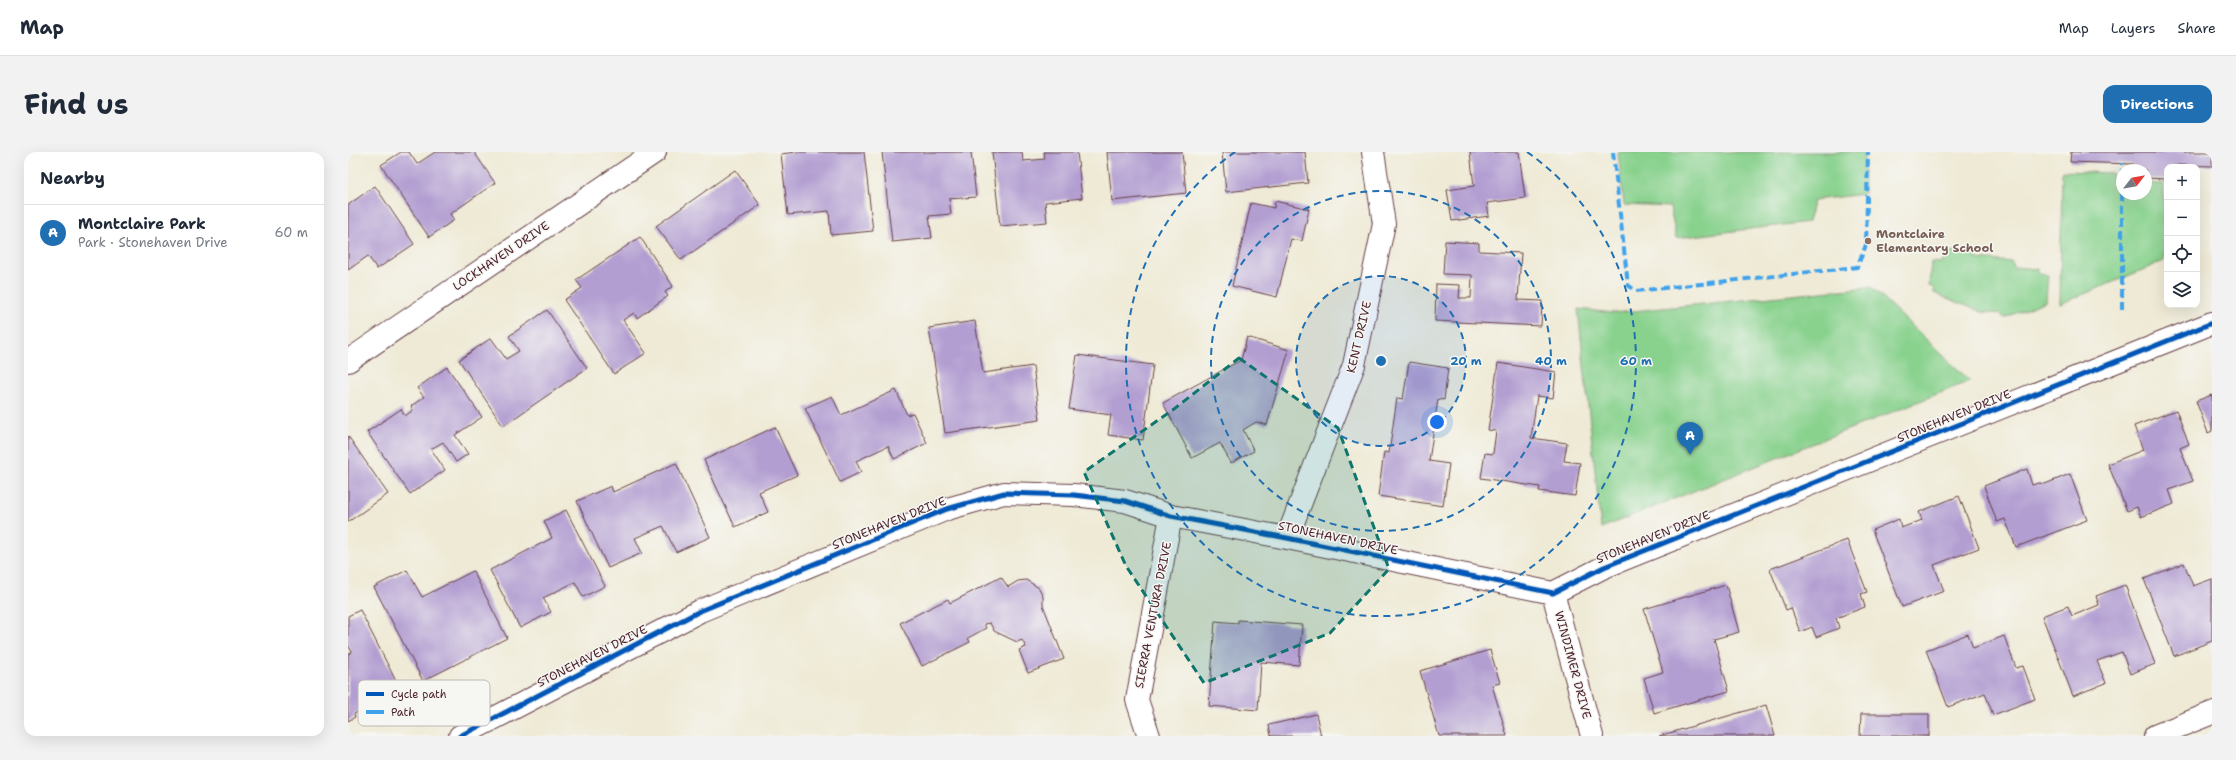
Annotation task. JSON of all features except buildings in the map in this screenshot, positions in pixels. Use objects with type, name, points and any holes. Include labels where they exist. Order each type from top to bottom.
[{"type":"street","name":"LOCKHAVEN DRIVE","points":[[348,360],[655,152]]},
{"type":"street","name":"KENT DRIVE","points":[[1287,538],[1354,365],[1384,224],[1373,152]]},
{"type":"street","name":"STONEHAVEN DRIVE","points":[[490,720],[700,611],[947,509],[1004,493],[1074,495],[1125,501],[1171,516],[1287,538],[1553,593],[1604,567],[2212,323]]},
{"type":"street","name":"SIERRA VENTURA DRIVE","points":[[1150,736],[1137,700],[1171,516]]},
{"type":"street","name":"WINDIMER DRIVE","points":[[1553,593],[1592,736]]},
{"type":"street","points":[[2156,736],[2212,713]]},
{"type":"street","name":"STONEHAVEN DRIVE","points":[[460,736],[479,726]]},
{"type":"highlighted area","points":[[1239,358],[1338,428],[1389,569],[1330,633],[1204,683],[1126,566],[1084,472],[1174,409]]},
{"type":"green space","points":[[1618,152],[1864,152],[1864,194],[1814,200],[1808,222],[1676,238],[1670,207],[1624,205]]},
{"type":"green space","points":[[2062,171],[2112,173],[2113,182],[2116,182],[2116,200],[2152,200],[2152,183],[2164,184],[2164,261],[2060,304]]},
{"type":"green space","points":[[1944,252],[1975,254],[1977,259],[2012,262],[2013,267],[2038,269],[2038,274],[2048,275],[2046,301],[2004,318],[2000,314],[1982,312],[1934,293],[1934,288],[1929,286],[1931,262],[1943,263]]},
{"type":"green space","points":[[1871,287],[1970,381],[1601,528],[1578,309],[1613,313]]},
{"type":"marked path","points":[[1613,152],[1628,285],[1636,291],[1857,267],[1866,245],[1868,152]]},
{"type":"marked path","points":[[2122,163],[2122,309]]},
{"type":"cycle path","points":[[490,720],[700,611],[947,509],[1004,493],[1074,495],[1125,501],[1171,516],[1287,538],[1553,593],[1604,567],[2212,323]]},
{"type":"cycle path","points":[[460,736],[479,726]]},
{"type":"place","name":"Montclaire Elementary School","points":[[1868,241]]},
{"type":"place","name":"Montclaire Park","points":[[1690,455]]}]
